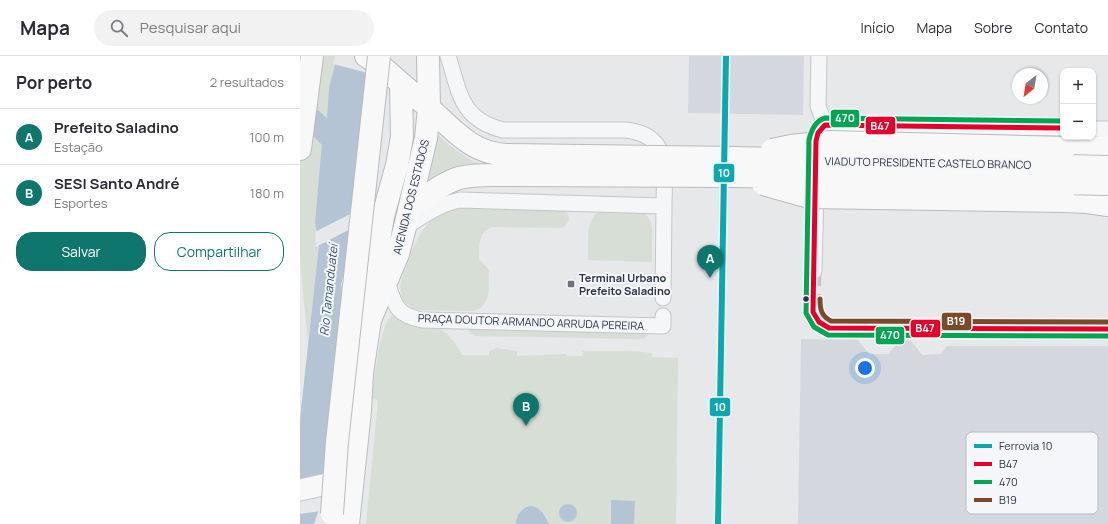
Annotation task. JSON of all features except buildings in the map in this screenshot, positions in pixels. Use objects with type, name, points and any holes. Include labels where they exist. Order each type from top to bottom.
[{"type":"highway","points":[[300,149],[312,56]]},
{"type":"highway","name":"AVENIDA DOS ESTADOS","points":[[348,524],[360,410],[362,373],[370,320],[398,254],[426,138],[429,108],[428,56]]},
{"type":"highway","points":[[331,524],[337,442],[375,59]]},
{"type":"highway","name":"VIADUTO PRESIDENTE CASTELO BRANCO","points":[[375,59],[465,141],[484,152],[496,155],[506,165],[735,167],[1108,167]]},
{"type":"highway","points":[[370,320],[375,265],[383,216],[397,165],[402,137],[401,84]]},
{"type":"highway","points":[[735,167],[791,146],[830,142],[1060,138]]},
{"type":"highway","points":[[1074,140],[1108,147]]},
{"type":"highway","points":[[408,217],[445,184],[457,178],[506,165]]},
{"type":"highway","points":[[735,167],[809,197],[1065,200],[1108,205]]},
{"type":"highway","name":"VIADUTO PRESIDENTE CASTELO BRANCO","points":[[735,167],[1108,184]]},
{"type":"main road","points":[[300,490],[353,478]]},
{"type":"street","points":[[448,56],[465,107],[474,117],[493,128],[503,130],[636,131],[648,137],[661,150],[664,160],[663,298]]},
{"type":"street","points":[[819,56],[818,106],[825,124]]},
{"type":"street","points":[[825,124],[1060,138]]},
{"type":"street","points":[[814,270],[816,141],[818,132],[825,124]]},
{"type":"street","points":[[1096,129],[1108,129]]},
{"type":"street","points":[[408,217],[449,202],[460,200],[664,206]]},
{"type":"street","name":"PRAÇA DOUTOR ARMANDO ARRUDA PEREIRA","points":[[387,281],[394,303],[397,307],[407,316],[422,320],[663,326],[663,316]]},
{"type":"street","points":[[815,317],[820,323],[829,328],[1108,329]]},
{"type":"shaded area","points":[[300,56],[337,56],[329,88],[327,116],[322,142],[315,221],[319,244],[308,343],[300,260]]},
{"type":"shaded area","points":[[689,56],[804,56],[803,115],[688,113]]},
{"type":"shaded area","points":[[438,135],[460,153],[485,168],[454,169],[442,173],[427,182]]},
{"type":"shaded area","points":[[458,206],[564,210],[568,214],[569,220],[562,228],[492,227],[485,231],[479,244],[479,259],[489,270],[488,295],[483,306],[471,311],[417,310],[409,306],[403,300],[400,287],[411,253],[420,234],[433,219],[443,212]]},
{"type":"shaded area","points":[[600,211],[634,211],[646,215],[649,218],[652,229],[652,262],[588,260],[589,226],[595,215]]},
{"type":"shaded area","points":[[394,313],[440,329],[453,340],[462,355],[489,355],[489,351],[497,348],[517,351],[517,356],[567,354],[567,356],[582,356],[583,351],[626,351],[652,353],[652,357],[678,358],[676,524],[366,524],[378,401],[372,398],[374,379],[381,339],[389,318]]},
{"type":"shaded area","points":[[467,328],[650,333],[645,338],[639,339],[476,336],[470,333]]},
{"type":"shaded area","points":[[801,339],[858,340],[869,354],[888,354],[899,341],[911,341],[922,355],[941,354],[947,346],[1108,346],[1108,524],[798,524]]},
{"type":"water","name":"Rio Tamanduateí","points":[[337,56],[369,56],[347,257],[341,285],[346,330],[323,498],[314,524],[300,524],[300,419],[319,244],[315,222],[322,142],[327,116],[329,88]]},
{"type":"water","points":[[611,500],[635,501],[634,524],[611,524]]},
{"type":"water","points":[[564,504],[572,504],[577,509],[575,520],[572,522],[564,522],[559,517],[559,509]]},
{"type":"water","points":[[529,506],[539,509],[544,514],[549,524],[516,524],[520,513]]},
{"type":"pier","points":[[335,56],[371,56],[370,76],[364,72],[333,64]]},
{"type":"pier","points":[[358,210],[356,226],[316,247],[315,232]]},
{"type":"pier","points":[[323,482],[325,499],[321,511],[300,514],[300,488]]},
{"type":"waterway","points":[[300,109],[340,148]]},
{"type":"tunnel","points":[[814,271],[813,312],[815,317]]},
{"type":"rail line","name":"10","points":[[718,524],[726,56]]},
{"type":"transit line","name":"470","points":[[1060,121],[825,118],[819,121],[812,130],[809,140],[806,313],[814,327],[828,335],[1108,336]]},
{"type":"transit line","name":"B47","points":[[1060,128],[825,125],[818,133],[816,141],[813,312],[819,322],[829,328],[1108,329]]},
{"type":"transit line","name":"B19","points":[[820,299],[822,312],[825,317],[831,321],[1108,322]]},
{"type":"place","name":"Prefeito Saladino","points":[[710,278]]},
{"type":"place","name":"Terminal Urbano Prefeito Saladino","points":[[571,284]]},
{"type":"place","name":"SESI Santo André","points":[[526,426]]}]
